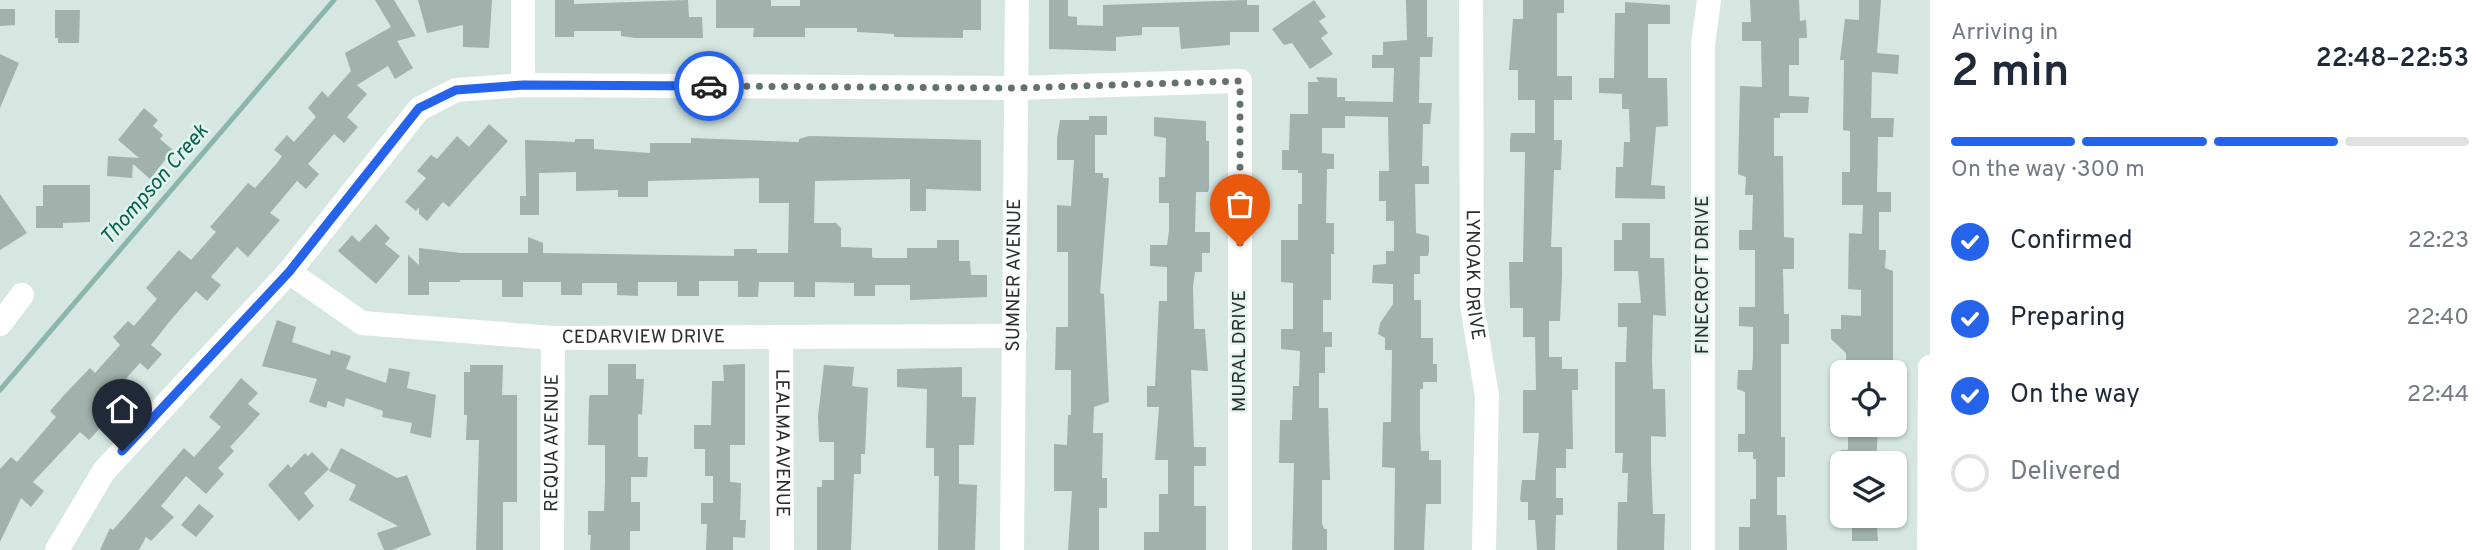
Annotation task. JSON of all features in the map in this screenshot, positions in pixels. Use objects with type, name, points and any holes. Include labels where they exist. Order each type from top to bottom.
[{"type":"street","points":[[523,0],[523,85]]},
{"type":"street","name":"SUMNER AVENUE","points":[[1012,550],[1017,0]]},
{"type":"street","name":"LYNOAK DRIVE","points":[[1471,0],[1472,305],[1487,396],[1484,550]]},
{"type":"street","name":"FINECROFT DRIVE","points":[[1703,550],[1703,45],[1709,0]]},
{"type":"street","name":"MURAL DRIVE","points":[[1017,88],[1240,81],[1240,550]]},
{"type":"street","points":[[57,550],[104,471],[289,272],[419,108],[456,90],[523,85],[1017,88]]},
{"type":"street","name":"CEDARVIEW DRIVE","points":[[289,272],[362,323],[553,338],[1015,336]]},
{"type":"street","points":[[0,324],[22,295]]},
{"type":"street","name":"REQUA AVENUE","points":[[552,550],[553,338]]},
{"type":"street","name":"LEALMA AVENUE","points":[[781,338],[782,550]]},
{"type":"street","points":[[1929,550],[1930,367]]},
{"type":"building","points":[[375,0],[394,0],[416,36],[397,41],[413,68],[395,79],[388,66],[357,85],[367,94],[347,117],[358,127],[344,143],[334,134],[308,164],[319,174],[306,189],[297,181],[270,213],[280,220],[248,257],[237,247],[211,277],[221,285],[207,301],[196,291],[170,321],[151,345],[162,354],[148,370],[140,363],[113,393],[124,402],[89,440],[80,432],[33,482],[44,491],[31,507],[21,498],[0,542],[0,469],[11,457],[17,462],[56,417],[50,411],[90,368],[95,373],[120,345],[113,337],[128,321],[134,326],[157,299],[146,288],[179,250],[191,260],[216,232],[210,227],[248,183],[255,188],[277,163],[282,156],[274,150],[287,135],[294,142],[316,117],[308,108],[322,91],[328,97],[351,71],[345,53],[391,27]]},
{"type":"building","points":[[418,0],[492,0],[489,48],[463,47],[463,25],[427,33]]},
{"type":"building","points":[[555,0],[574,0],[574,4],[688,0],[689,17],[702,17],[703,38],[635,38],[621,36],[621,31],[574,31],[574,37],[555,37]]},
{"type":"building","points":[[716,0],[771,0],[771,6],[800,6],[800,0],[981,0],[981,30],[963,30],[963,38],[894,37],[894,34],[857,32],[857,28],[805,28],[805,37],[753,37],[754,28],[716,28]]},
{"type":"building","points":[[1049,0],[1068,0],[1068,16],[1077,17],[1077,25],[1103,26],[1103,5],[1247,0],[1247,5],[1259,5],[1259,32],[1230,32],[1230,45],[1181,49],[1179,27],[1142,27],[1142,35],[1116,37],[1116,51],[1049,49]]},
{"type":"building","points":[[1314,0],[1326,17],[1319,21],[1328,33],[1321,38],[1333,54],[1310,69],[1292,43],[1284,45],[1272,29]]},
{"type":"building","points":[[1406,0],[1427,0],[1427,37],[1433,37],[1432,57],[1420,57],[1419,103],[1432,103],[1430,124],[1423,124],[1422,166],[1429,166],[1429,184],[1415,184],[1416,233],[1429,236],[1429,252],[1428,256],[1420,256],[1420,274],[1414,274],[1414,300],[1421,300],[1421,338],[1433,338],[1433,364],[1437,364],[1437,382],[1423,382],[1423,389],[1420,389],[1420,432],[1421,451],[1429,451],[1429,460],[1441,460],[1441,504],[1426,504],[1424,550],[1394,550],[1395,468],[1382,467],[1383,422],[1391,422],[1392,350],[1385,350],[1385,338],[1378,334],[1380,323],[1393,304],[1393,284],[1372,283],[1373,265],[1386,264],[1386,251],[1394,251],[1394,221],[1386,221],[1386,201],[1379,201],[1379,171],[1389,171],[1388,117],[1345,116],[1345,128],[1322,128],[1322,153],[1334,154],[1334,169],[1327,169],[1326,223],[1334,223],[1331,300],[1323,300],[1323,332],[1332,332],[1332,347],[1325,347],[1325,373],[1319,373],[1319,408],[1328,408],[1330,480],[1322,480],[1322,523],[1324,529],[1327,529],[1327,550],[1292,550],[1294,463],[1279,463],[1280,420],[1292,420],[1293,386],[1299,386],[1300,351],[1281,349],[1281,329],[1293,329],[1293,283],[1281,282],[1281,240],[1298,240],[1298,204],[1302,204],[1302,173],[1298,173],[1298,170],[1282,170],[1282,150],[1289,150],[1290,114],[1308,114],[1308,82],[1319,82],[1316,77],[1337,78],[1337,97],[1345,97],[1345,101],[1393,102],[1394,68],[1372,68],[1372,55],[1383,55],[1383,42],[1407,40]]},
{"type":"building","points":[[1523,0],[1564,0],[1564,13],[1557,13],[1557,76],[1572,76],[1572,100],[1554,100],[1554,140],[1562,140],[1561,170],[1554,170],[1551,247],[1562,247],[1562,276],[1560,321],[1549,321],[1549,357],[1562,357],[1562,369],[1578,369],[1578,390],[1572,390],[1573,449],[1566,449],[1566,468],[1556,468],[1556,498],[1563,498],[1563,515],[1556,515],[1555,550],[1537,550],[1535,520],[1528,520],[1528,502],[1521,502],[1520,499],[1522,480],[1535,480],[1539,433],[1523,433],[1523,390],[1536,390],[1535,337],[1523,337],[1523,308],[1510,308],[1509,262],[1523,262],[1525,152],[1510,152],[1511,133],[1535,133],[1535,100],[1518,100],[1518,70],[1509,70],[1513,19],[1523,19]]},
{"type":"building","points":[[1750,0],[1799,0],[1800,21],[1806,20],[1807,38],[1799,38],[1799,65],[1789,65],[1789,96],[1809,97],[1808,113],[1780,113],[1780,118],[1774,118],[1774,156],[1783,156],[1784,237],[1794,238],[1794,269],[1783,269],[1784,314],[1789,314],[1789,344],[1781,344],[1781,437],[1785,437],[1785,477],[1777,477],[1777,515],[1786,515],[1787,550],[1739,550],[1739,527],[1750,527],[1750,499],[1756,499],[1756,459],[1753,459],[1753,452],[1738,452],[1738,434],[1745,434],[1745,392],[1737,389],[1738,370],[1752,370],[1753,358],[1753,327],[1739,326],[1739,307],[1755,307],[1755,250],[1739,250],[1739,230],[1752,230],[1753,195],[1745,195],[1746,177],[1738,174],[1740,86],[1762,87],[1761,41],[1742,41],[1742,22],[1751,22]]},
{"type":"building","points":[[1859,0],[1881,0],[1877,53],[1899,55],[1898,74],[1872,72],[1871,118],[1894,118],[1893,137],[1878,137],[1877,192],[1891,192],[1891,212],[1879,212],[1879,250],[1886,250],[1885,268],[1893,271],[1893,360],[1846,360],[1846,353],[1831,339],[1831,329],[1841,329],[1841,315],[1861,316],[1861,290],[1848,289],[1849,233],[1862,234],[1863,205],[1842,205],[1842,172],[1850,172],[1850,131],[1843,130],[1844,60],[1840,60],[1845,19],[1859,20]]},
{"type":"building","points":[[1625,2],[1670,5],[1670,24],[1648,24],[1648,78],[1667,78],[1668,126],[1656,127],[1651,185],[1665,186],[1665,199],[1615,198],[1616,167],[1623,167],[1624,142],[1630,142],[1629,109],[1622,109],[1622,94],[1599,93],[1599,78],[1614,78],[1615,13],[1625,13]]},
{"type":"building","points":[[0,9],[15,9],[15,25],[0,26]]},
{"type":"building","points":[[55,10],[80,10],[79,43],[58,43],[58,38],[55,38]]},
{"type":"building","points":[[0,54],[19,63],[0,108]]},
{"type":"building","points":[[144,108],[158,120],[153,126],[163,135],[160,139],[173,150],[150,179],[133,164],[132,178],[107,176],[108,156],[139,158],[118,140]]},
{"type":"building","points":[[1089,116],[1107,116],[1107,135],[1095,135],[1095,173],[1103,173],[1103,178],[1109,178],[1100,293],[1104,294],[1109,402],[1094,407],[1093,433],[1103,433],[1102,478],[1107,478],[1107,508],[1099,508],[1099,550],[1068,550],[1072,491],[1054,491],[1054,444],[1067,445],[1068,415],[1071,415],[1071,370],[1055,370],[1056,327],[1068,327],[1068,252],[1057,252],[1057,205],[1071,206],[1074,160],[1057,160],[1057,138],[1060,120],[1089,120]]},
{"type":"building","points":[[1154,117],[1206,121],[1206,141],[1209,141],[1209,188],[1208,192],[1196,192],[1195,232],[1210,232],[1210,253],[1202,253],[1202,272],[1195,272],[1193,286],[1194,329],[1205,329],[1208,371],[1191,370],[1194,447],[1206,447],[1206,466],[1194,466],[1194,506],[1206,506],[1206,550],[1144,550],[1144,532],[1159,532],[1159,494],[1168,494],[1168,460],[1155,460],[1159,407],[1147,407],[1147,386],[1155,386],[1159,301],[1167,301],[1167,267],[1150,266],[1150,245],[1167,245],[1169,231],[1169,203],[1159,203],[1159,177],[1165,177],[1166,138],[1154,136]]},
{"type":"building","points":[[489,124],[508,141],[449,207],[443,202],[427,221],[419,214],[419,207],[416,211],[405,202],[426,178],[417,171],[431,155],[437,159],[457,136],[469,147]]},
{"type":"building","points":[[809,136],[981,140],[981,191],[926,189],[926,211],[910,211],[910,179],[815,181],[814,223],[836,223],[841,228],[841,247],[872,248],[872,257],[875,258],[907,258],[907,248],[937,248],[937,240],[959,240],[959,261],[970,261],[971,275],[987,275],[987,297],[910,300],[910,285],[875,285],[875,296],[854,296],[854,283],[815,282],[815,297],[794,297],[794,282],[759,282],[758,297],[738,297],[738,281],[699,281],[699,296],[677,296],[677,282],[638,282],[638,296],[617,295],[617,283],[582,283],[582,295],[561,295],[561,282],[523,282],[523,297],[502,297],[502,280],[429,282],[429,295],[408,295],[408,255],[419,265],[419,248],[461,253],[528,253],[528,237],[543,243],[543,253],[734,256],[734,249],[757,249],[757,253],[788,253],[789,203],[759,203],[759,178],[648,181],[648,197],[618,197],[618,190],[576,191],[576,172],[539,173],[539,215],[520,215],[520,196],[526,196],[525,140],[575,142],[575,139],[594,139],[594,149],[650,153],[650,143],[691,143],[691,138],[799,142],[799,139]]},
{"type":"building","points":[[43,185],[90,185],[90,222],[63,223],[63,228],[36,228],[36,206],[43,206]]},
{"type":"building","points":[[0,194],[27,233],[0,250]]},
{"type":"building","points":[[1622,223],[1650,223],[1650,258],[1664,258],[1666,316],[1653,315],[1652,359],[1653,389],[1665,389],[1666,437],[1651,436],[1651,463],[1653,514],[1665,514],[1664,550],[1617,550],[1618,502],[1627,502],[1628,473],[1622,473],[1623,453],[1615,453],[1615,362],[1626,362],[1627,327],[1618,327],[1618,303],[1641,303],[1638,271],[1614,271],[1614,240],[1622,240]]},
{"type":"building","points":[[376,224],[390,238],[385,244],[400,256],[376,284],[338,251],[352,235],[359,242]]},
{"type":"building","points":[[277,320],[296,327],[292,342],[330,355],[331,350],[351,356],[346,369],[386,383],[389,368],[410,372],[407,388],[436,395],[431,438],[410,433],[412,423],[382,417],[383,411],[346,398],[344,407],[328,401],[326,408],[309,402],[317,379],[262,366]]},
{"type":"building","points":[[608,364],[636,364],[636,379],[644,379],[642,415],[638,414],[638,457],[648,457],[647,477],[631,477],[631,502],[640,502],[640,531],[630,531],[630,550],[590,550],[591,535],[588,535],[588,511],[604,511],[605,482],[605,445],[588,445],[589,399],[590,395],[608,395]]},
{"type":"building","points":[[745,364],[745,445],[730,445],[730,482],[741,483],[740,520],[746,520],[745,538],[733,537],[733,550],[706,550],[707,524],[701,524],[701,503],[713,503],[713,476],[705,476],[705,449],[694,449],[694,425],[711,425],[712,381],[724,381],[723,365]]},
{"type":"building","points":[[470,365],[503,365],[502,395],[517,395],[517,502],[503,502],[503,550],[476,550],[479,440],[466,440],[467,415],[464,415],[464,372],[470,372]]},
{"type":"building","points":[[824,365],[854,367],[852,386],[868,388],[865,454],[861,454],[861,474],[854,474],[851,550],[817,550],[817,487],[822,487],[822,480],[834,480],[834,442],[819,442],[818,416]]},
{"type":"building","points":[[962,367],[962,397],[976,397],[974,445],[959,445],[959,484],[977,485],[975,550],[938,550],[939,476],[934,476],[934,448],[926,448],[927,389],[897,387],[897,369]]},
{"type":"building","points":[[241,378],[258,393],[248,404],[260,414],[230,447],[234,451],[218,468],[224,474],[206,494],[186,476],[161,506],[174,517],[151,541],[146,537],[139,550],[100,550],[110,528],[113,530],[184,448],[194,457],[221,427],[209,417]]},
{"type":"building","points":[[1848,437],[1878,437],[1877,451],[1841,451],[1848,450]]},
{"type":"building","points":[[341,448],[397,478],[407,475],[431,535],[392,550],[384,550],[377,533],[398,526],[349,500],[356,485],[329,471]]},
{"type":"building","points":[[312,452],[329,469],[304,493],[314,506],[299,521],[268,485],[288,464],[291,468],[305,453],[308,456]]},
{"type":"building","points":[[199,504],[214,516],[196,537],[181,525]]},
{"type":"building","points":[[1852,528],[1877,528],[1878,541],[1852,541]]},
{"type":"waterway","name":"Thompson Creek","points":[[0,390],[334,0]]},
{"type":"way so far","points":[[709,86],[1017,88],[1240,81],[1240,246]]},
{"type":"route","points":[[122,451],[289,272],[419,108],[456,90],[523,85],[709,86]]}]
